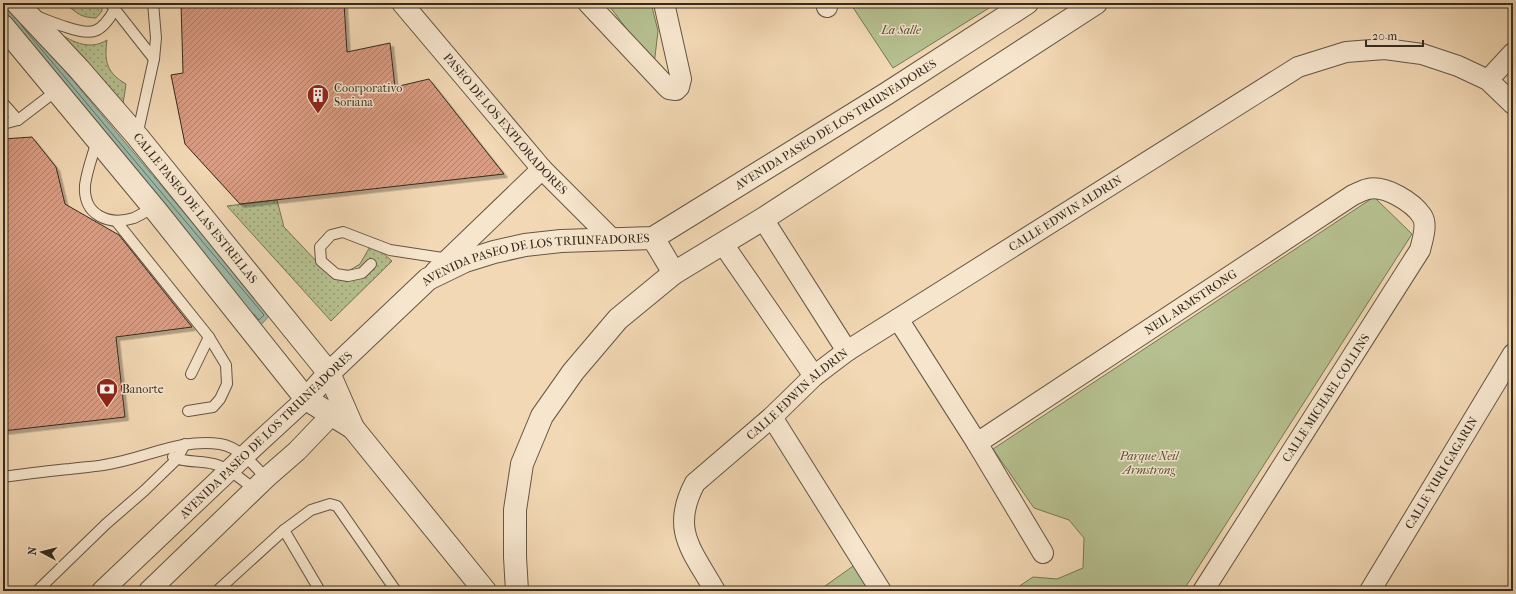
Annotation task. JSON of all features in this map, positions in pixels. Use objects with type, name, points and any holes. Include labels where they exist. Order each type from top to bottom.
[{"type":"street","name":"PASEO DE LOS EXPLORADORES","points":[[402,3],[542,169],[613,240]]},
{"type":"street","points":[[588,3],[665,85],[673,90],[676,90],[679,87],[681,79],[664,3]]},
{"type":"street","name":"AVENIDA PASEO DE LOS TRIUNFADORES","points":[[102,591],[306,399],[329,373],[428,279],[465,261],[494,252],[525,245],[560,241],[653,238],[886,94],[1027,3]]},
{"type":"street","points":[[518,591],[515,557],[515,510],[522,464],[542,416],[573,372],[618,319],[674,274],[763,219],[1096,3]]},
{"type":"street","name":"CALLE PASEO DE LAS ESTRELLAS","points":[[20,7],[79,69],[137,136],[329,373],[337,410]]},
{"type":"street","points":[[3,26],[153,208],[306,399],[337,410],[485,591]]},
{"type":"street","name":"CALLE EDWIN ALDRIN","points":[[715,591],[686,541],[683,524],[684,511],[688,496],[695,483],[772,417],[814,376],[847,350],[1298,67],[1346,52],[1385,49],[1422,54],[1458,66],[1506,97]]},
{"type":"street","points":[[1506,97],[1513,53]]},
{"type":"street","points":[[428,279],[542,169]]},
{"type":"street","name":"NEIL ARMSTRONG","points":[[977,443],[1353,195],[1369,188],[1383,189],[1395,194],[1409,203]]},
{"type":"street","name":"CALLE MICHAEL COLLINS","points":[[1203,591],[1420,250],[1424,232],[1422,217],[1409,203]]},
{"type":"street","points":[[763,219],[847,350]]},
{"type":"street","points":[[653,238],[674,274]]},
{"type":"street","points":[[723,244],[814,376]]},
{"type":"street","points":[[898,319],[977,443],[1043,553]]},
{"type":"street","name":"CALLE YURI GAGARIN","points":[[1370,591],[1513,354]]},
{"type":"street","points":[[149,591],[260,483],[297,451],[337,410]]},
{"type":"street","points":[[772,417],[881,591]]},
{"type":"lane","points":[[137,136],[154,59],[156,38],[154,3]]},
{"type":"lane","points":[[20,7],[83,33],[99,29],[106,23],[113,6],[154,59]]},
{"type":"lane","points":[[3,124],[18,120],[56,91]]},
{"type":"lane","points":[[3,103],[18,120]]},
{"type":"lane","points":[[97,140],[85,185],[86,197],[90,208],[105,219],[116,221],[134,218],[153,208]]},
{"type":"lane","points":[[116,221],[209,337],[226,365],[227,384],[220,399],[212,407],[188,411]]},
{"type":"lane","points":[[371,264],[362,273],[348,276],[336,274],[321,261],[320,247],[331,235],[343,232],[390,250],[449,259]]},
{"type":"lane","points":[[191,374],[209,337]]},
{"type":"lane","points":[[37,591],[106,524],[144,491],[177,459],[185,444]]},
{"type":"lane","points":[[3,477],[109,464],[145,456],[185,444],[221,444],[232,448],[245,456],[260,483]]},
{"type":"lane","points":[[164,450],[177,459],[215,464],[260,483]]},
{"type":"lane","points":[[217,591],[284,530],[311,510],[330,504],[337,506],[396,591]]},
{"type":"lane","points":[[284,530],[320,591]]},
{"type":"green space","points":[[63,3],[102,3],[102,11],[96,18],[85,16],[78,14]]},
{"type":"green space","points":[[607,3],[651,3],[658,31],[654,65]]},
{"type":"green space","name":"La Salle","points":[[850,3],[997,3],[893,68]]},
{"type":"green space","points":[[53,30],[73,41],[86,45],[93,45],[107,40],[106,55],[108,66],[115,76],[126,84],[122,111]]},
{"type":"green space","name":"Parque Neil Armstrong","points":[[1374,197],[1412,234],[1183,591],[1012,591],[1033,577],[1057,579],[1083,568],[1084,538],[1069,520],[1034,508],[993,449]]},
{"type":"green space","points":[[277,200],[284,227],[318,263],[338,271],[350,270],[360,264],[372,243],[392,261],[331,321],[227,206]]},
{"type":"green space","points":[[856,564],[871,591],[818,591]]},
{"type":"water","points":[[3,3],[8,3],[270,315],[259,327],[3,17]]},
{"type":"building","name":"Coorporativo Soriana","points":[[181,3],[344,3],[347,52],[390,43],[395,87],[429,79],[504,174],[240,204],[185,144],[171,75],[183,73]]},
{"type":"building","points":[[32,137],[56,167],[65,204],[119,235],[192,327],[116,337],[125,417],[3,431],[3,139]]},
{"type":"place","name":"Coorporativo Soriana","points":[[318,114]]},
{"type":"place","name":"Banorte","points":[[107,408]]}]
